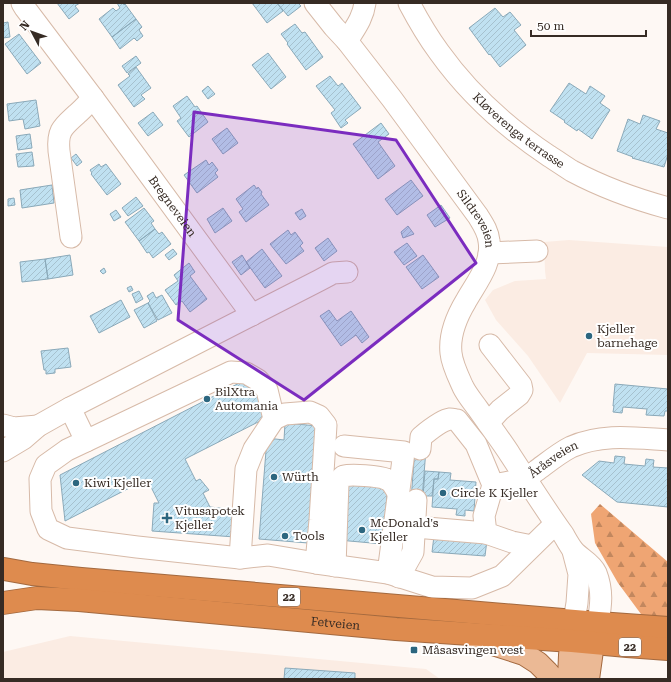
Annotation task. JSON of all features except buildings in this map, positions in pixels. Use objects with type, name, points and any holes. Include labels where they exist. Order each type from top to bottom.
[{"type":"highway","name":"Fetveien","points":[[4,568],[32,574],[74,579],[584,632],[668,649]]},
{"type":"highway","name":"22","points":[[3,596],[6,591],[7,584],[4,568]]},
{"type":"highway","name":"Fetveien","points":[[3,603],[37,598],[79,600],[460,634],[584,632],[668,628]]},
{"type":"main road","points":[[569,679],[584,632]]},
{"type":"main road","points":[[584,632],[588,679]]},
{"type":"main road","points":[[460,634],[524,654],[538,663],[553,679]]},
{"type":"street","name":"Bregneveien","points":[[22,3],[252,315]]},
{"type":"street","name":"Sildreveien","points":[[315,3],[347,41],[396,105],[478,216],[487,233],[490,242],[489,253],[484,271],[456,320],[451,341],[451,352],[453,362],[463,387],[511,456],[525,479]]},
{"type":"street","points":[[347,41],[364,12],[365,3]]},
{"type":"street","name":"Kløverenga terrasse","points":[[409,3],[439,52],[463,82],[490,111],[529,143],[571,170],[602,185],[668,208]]},
{"type":"street","points":[[71,237],[59,151],[59,137],[61,130],[66,123],[93,98]]},
{"type":"street","points":[[489,253],[537,251]]},
{"type":"street","points":[[3,451],[23,439],[38,426],[70,408],[332,273],[347,272]]},
{"type":"street","points":[[488,424],[500,410],[522,390],[521,385],[490,345]]},
{"type":"street","points":[[274,419],[267,390],[258,380],[246,373],[231,372],[67,450],[46,465],[40,479],[41,511],[48,529],[67,538],[240,558],[268,555],[393,575],[432,587],[472,588],[502,576],[555,524]]},
{"type":"street","points":[[70,408],[86,441]]},
{"type":"street","points":[[240,558],[246,469],[254,449],[274,419],[285,414],[310,412],[320,416],[326,425],[320,520],[326,564]]},
{"type":"street","points":[[420,449],[421,438],[437,425],[450,419],[457,420],[476,444],[493,485],[484,516],[486,533]]},
{"type":"street","points":[[3,425],[14,428],[38,426]]},
{"type":"street","name":"Åråsveien","points":[[584,632],[577,603],[578,574],[574,551],[525,479],[560,453],[581,443],[610,437],[668,440]]},
{"type":"street","points":[[344,446],[404,452],[407,496],[415,527],[414,552],[393,575]]},
{"type":"street","points":[[326,564],[338,483],[341,478],[346,476],[361,476],[386,479],[392,482],[407,496]]},
{"type":"street","points":[[493,485],[525,479]]},
{"type":"street","points":[[393,575],[407,496]]},
{"type":"street","points":[[415,527],[486,533],[512,542],[532,546]]},
{"type":"highlighted area","points":[[194,112],[396,140],[476,263],[304,400],[178,320]]},
{"type":"shaded area","name":"Kjeller barnehage","points":[[569,240],[668,247],[668,355],[587,353],[560,403],[528,356],[496,320],[485,300],[493,290],[515,281],[546,279],[544,242]]},
{"type":"shaded area","points":[[70,636],[426,669],[440,679],[3,679],[3,652]]},
{"type":"green space","points":[[600,504],[668,562],[668,653],[618,583],[595,543],[591,514]]},
{"type":"place","name":"Kjeller barnehage","points":[[589,336]]},
{"type":"place","name":"BilXtra Automania","points":[[207,399]]},
{"type":"place","name":"Würth","points":[[274,477]]},
{"type":"place","name":"Kiwi Kjeller","points":[[76,483]]},
{"type":"place","name":"Circle K Kjeller","points":[[443,493]]},
{"type":"place","name":"Vitusapotek Kjeller","points":[[167,518]]},
{"type":"place","name":"McDonald's Kjeller","points":[[362,530]]},
{"type":"place","name":"Tools","points":[[285,536]]},
{"type":"place","name":"Måsasvingen vest","points":[[414,650]]}]
